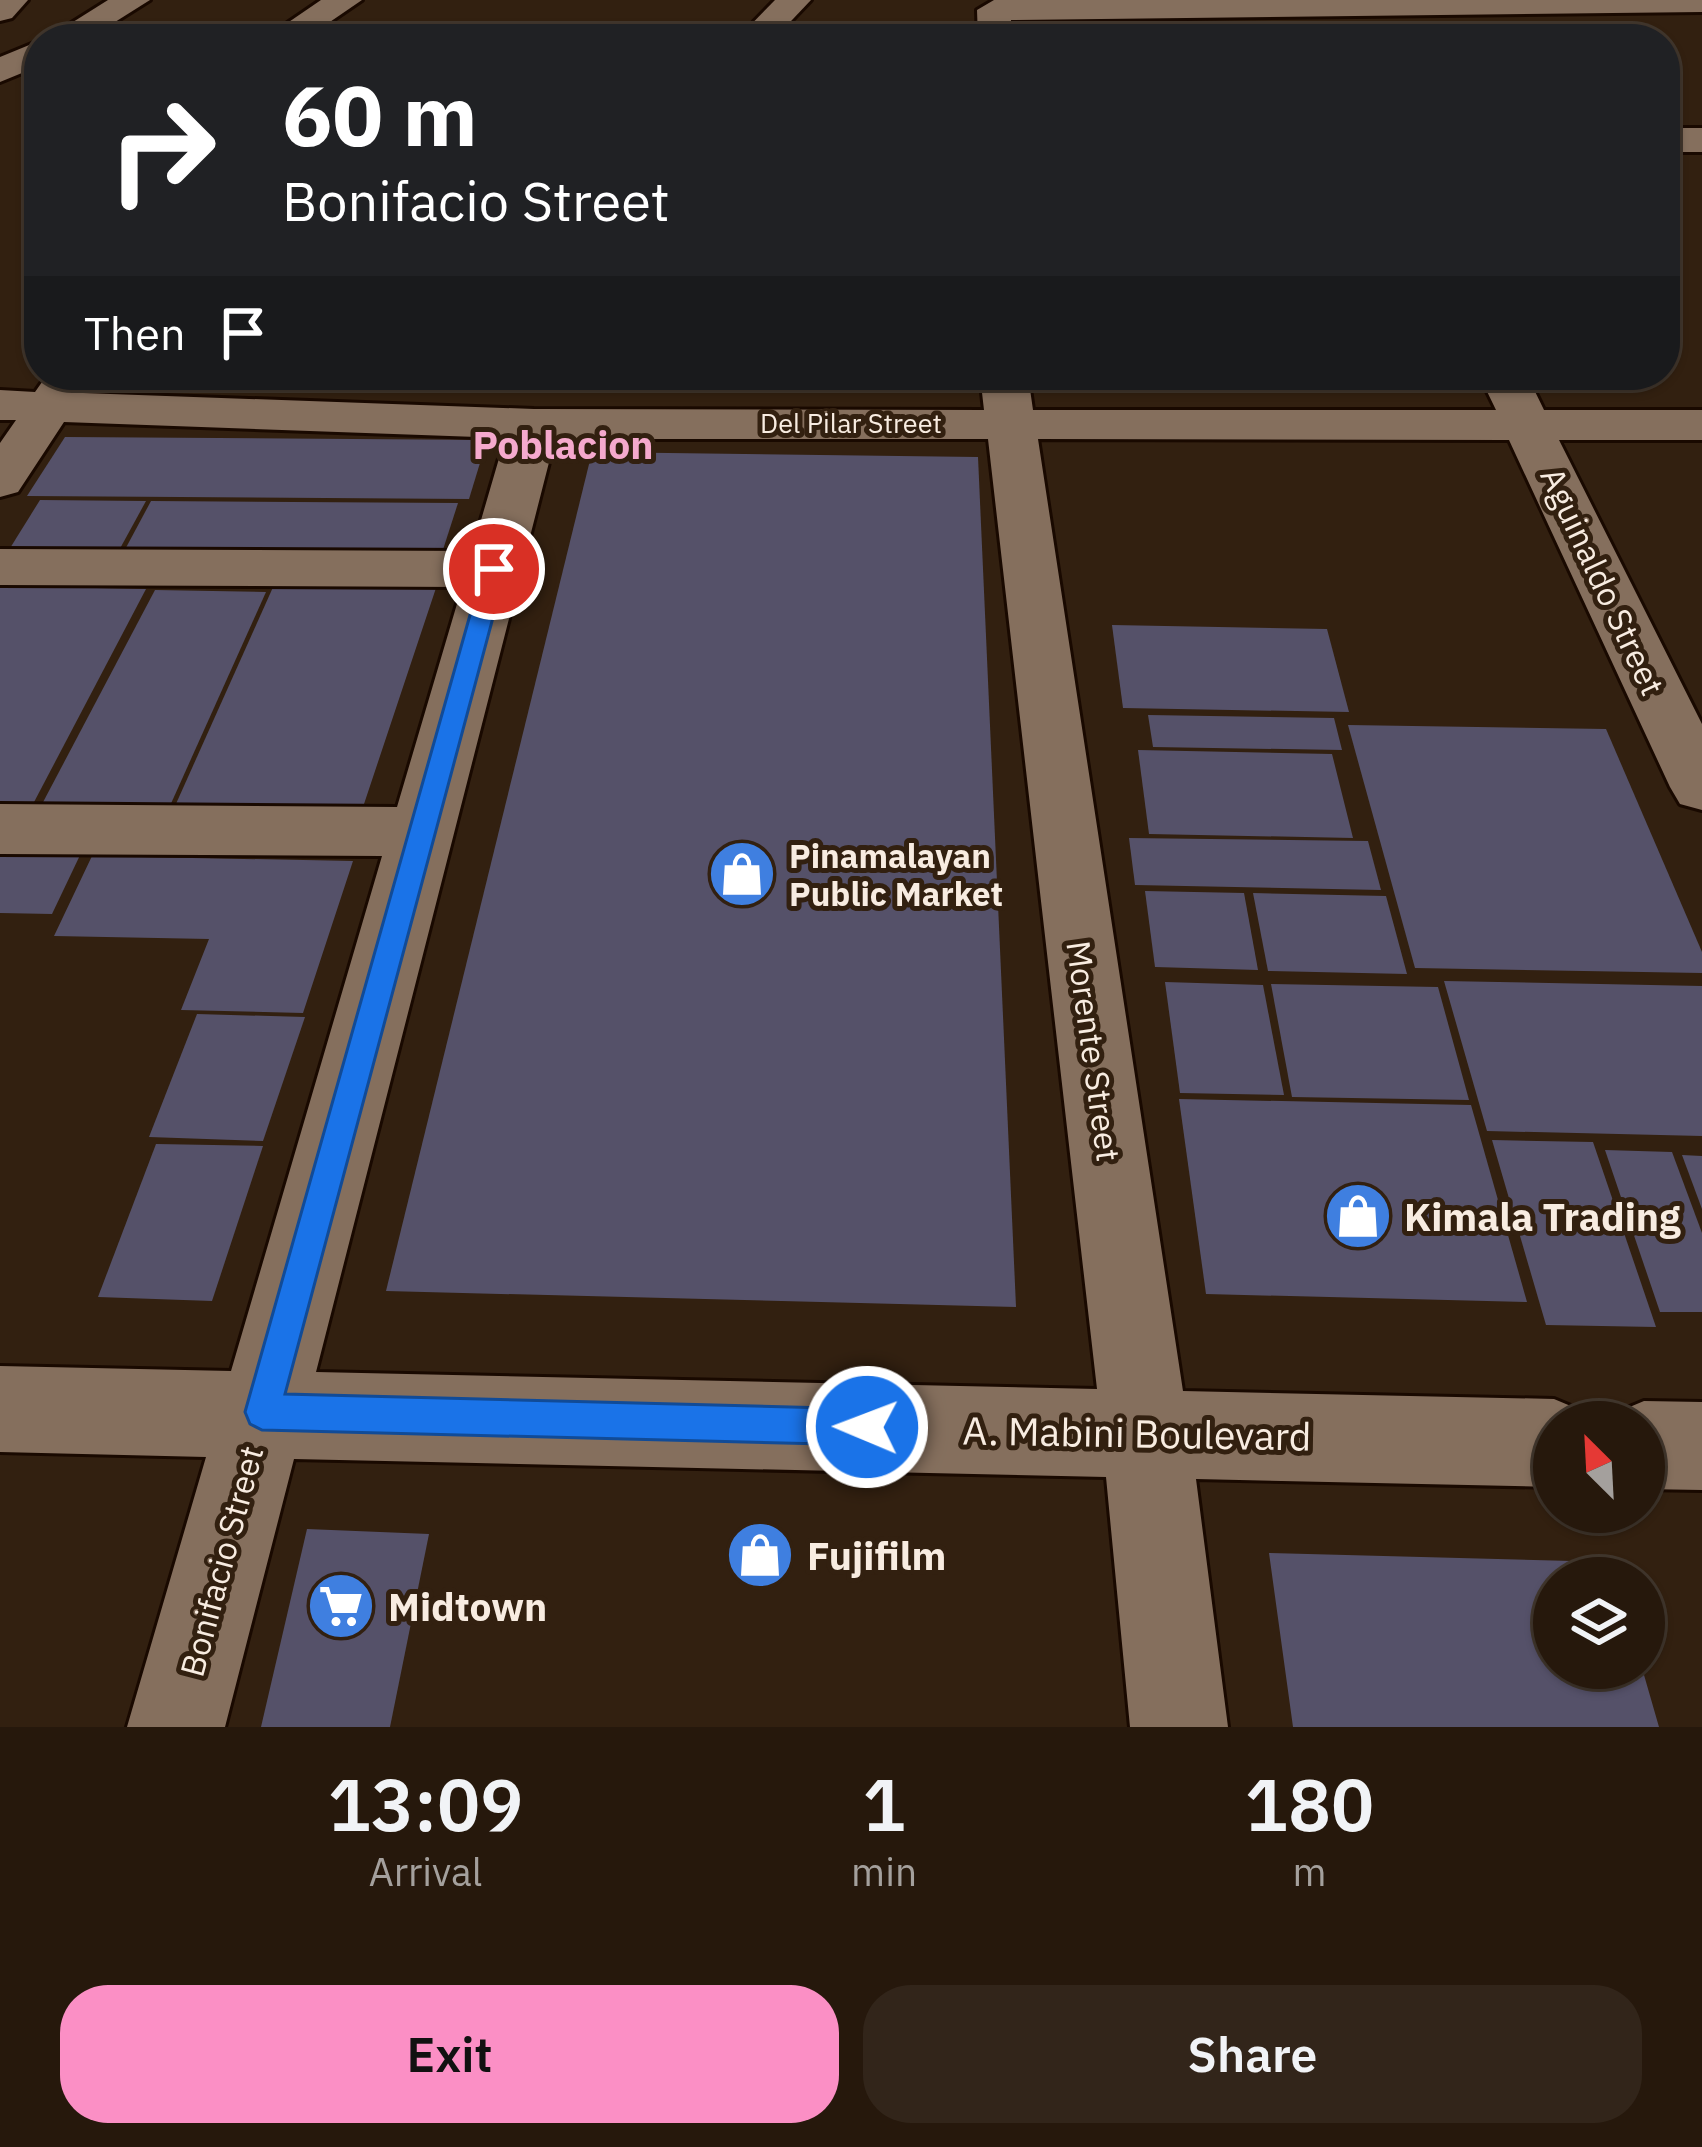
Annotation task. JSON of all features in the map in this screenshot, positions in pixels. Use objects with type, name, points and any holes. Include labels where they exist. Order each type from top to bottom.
[{"type":"street","points":[[0,11],[11,0]]},
{"type":"street","points":[[90,24],[133,0]]},
{"type":"street","points":[[306,24],[345,0]]},
{"type":"street","points":[[769,24],[794,0]]},
{"type":"street","points":[[994,24],[1688,3],[1702,39]]},
{"type":"street","name":"Aguinaldo Street","points":[[1511,390],[1702,787]]},
{"type":"street","points":[[0,481],[60,391]]},
{"type":"street","name":"Del Pilar Street","points":[[0,406],[60,391],[534,424],[1007,398],[1529,424],[1702,425]]},
{"type":"street","name":"Morente Street","points":[[1007,398],[1146,1433],[1179,1727]]},
{"type":"street","name":"Bonifacio Street","points":[[176,1727],[534,424]]},
{"type":"street","points":[[0,567],[494,569]]},
{"type":"street","points":[[0,829],[422,832]]},
{"type":"street","name":"A. Mabini Boulevard","points":[[0,1409],[1533,1442]]},
{"type":"street","points":[[1665,1445],[1702,1446]]},
{"type":"building","points":[[65,437],[487,440],[469,499],[27,496]]},
{"type":"building","name":"Pinamalayan Public Market","points":[[592,452],[978,457],[1016,1307],[386,1291]]},
{"type":"building","points":[[40,500],[146,501],[117,554],[7,553]]},
{"type":"building","points":[[151,501],[458,503],[440,559],[121,557]]},
{"type":"building","points":[[274,585],[436,588],[359,819],[171,815]]},
{"type":"building","points":[[0,586],[146,589],[33,804],[0,803]]},
{"type":"building","points":[[155,590],[266,592],[169,808],[41,806]]},
{"type":"building","points":[[1112,625],[1327,629],[1349,712],[1123,708]]},
{"type":"building","points":[[1148,715],[1334,718],[1342,750],[1153,747]]},
{"type":"building","points":[[1348,725],[1606,729],[1702,952],[1702,973],[1415,968]]},
{"type":"building","points":[[1138,750],[1332,754],[1353,838],[1149,834]]},
{"type":"building","points":[[1129,838],[1368,841],[1381,890],[1135,885]]},
{"type":"building","points":[[0,850],[82,851],[52,914],[0,913]]},
{"type":"building","points":[[92,856],[353,861],[303,1013],[181,1010],[209,939],[54,936]]},
{"type":"building","points":[[1145,891],[1244,893],[1258,970],[1155,967]]},
{"type":"building","points":[[1253,893],[1386,896],[1407,974],[1268,971]]},
{"type":"building","points":[[1444,981],[1702,986],[1702,1136],[1487,1131]]},
{"type":"building","points":[[1165,982],[1263,985],[1284,1095],[1180,1093]]},
{"type":"building","points":[[1271,984],[1438,987],[1469,1100],[1292,1097]]},
{"type":"building","points":[[197,1014],[305,1017],[263,1141],[149,1137]]},
{"type":"building","points":[[1179,1099],[1471,1105],[1527,1302],[1206,1294]]},
{"type":"building","points":[[1492,1140],[1593,1142],[1656,1327],[1546,1325]]},
{"type":"building","points":[[156,1144],[263,1146],[212,1301],[98,1297]]},
{"type":"building","points":[[1605,1150],[1672,1152],[1702,1233],[1702,1312],[1660,1312]]},
{"type":"building","points":[[1682,1155],[1702,1156],[1702,1209]]},
{"type":"building","points":[[307,1529],[429,1534],[390,1727],[261,1727]]},
{"type":"building","points":[[1269,1553],[1533,1560],[1533,1689],[1648,1689],[1659,1727],[1293,1727]]},
{"type":"place","name":"Pinamalayan Public Market","points":[[742,874]]},
{"type":"place","name":"Kimala Trading","points":[[1358,1216]]},
{"type":"place","name":"Fujifilm","points":[[760,1555]]},
{"type":"place","name":"Midtown","points":[[341,1606]]},
{"type":"district","name":"Poblacion","points":[[563,444]]},
{"type":"route","points":[[494,569],[262,1412],[867,1427]]}]
